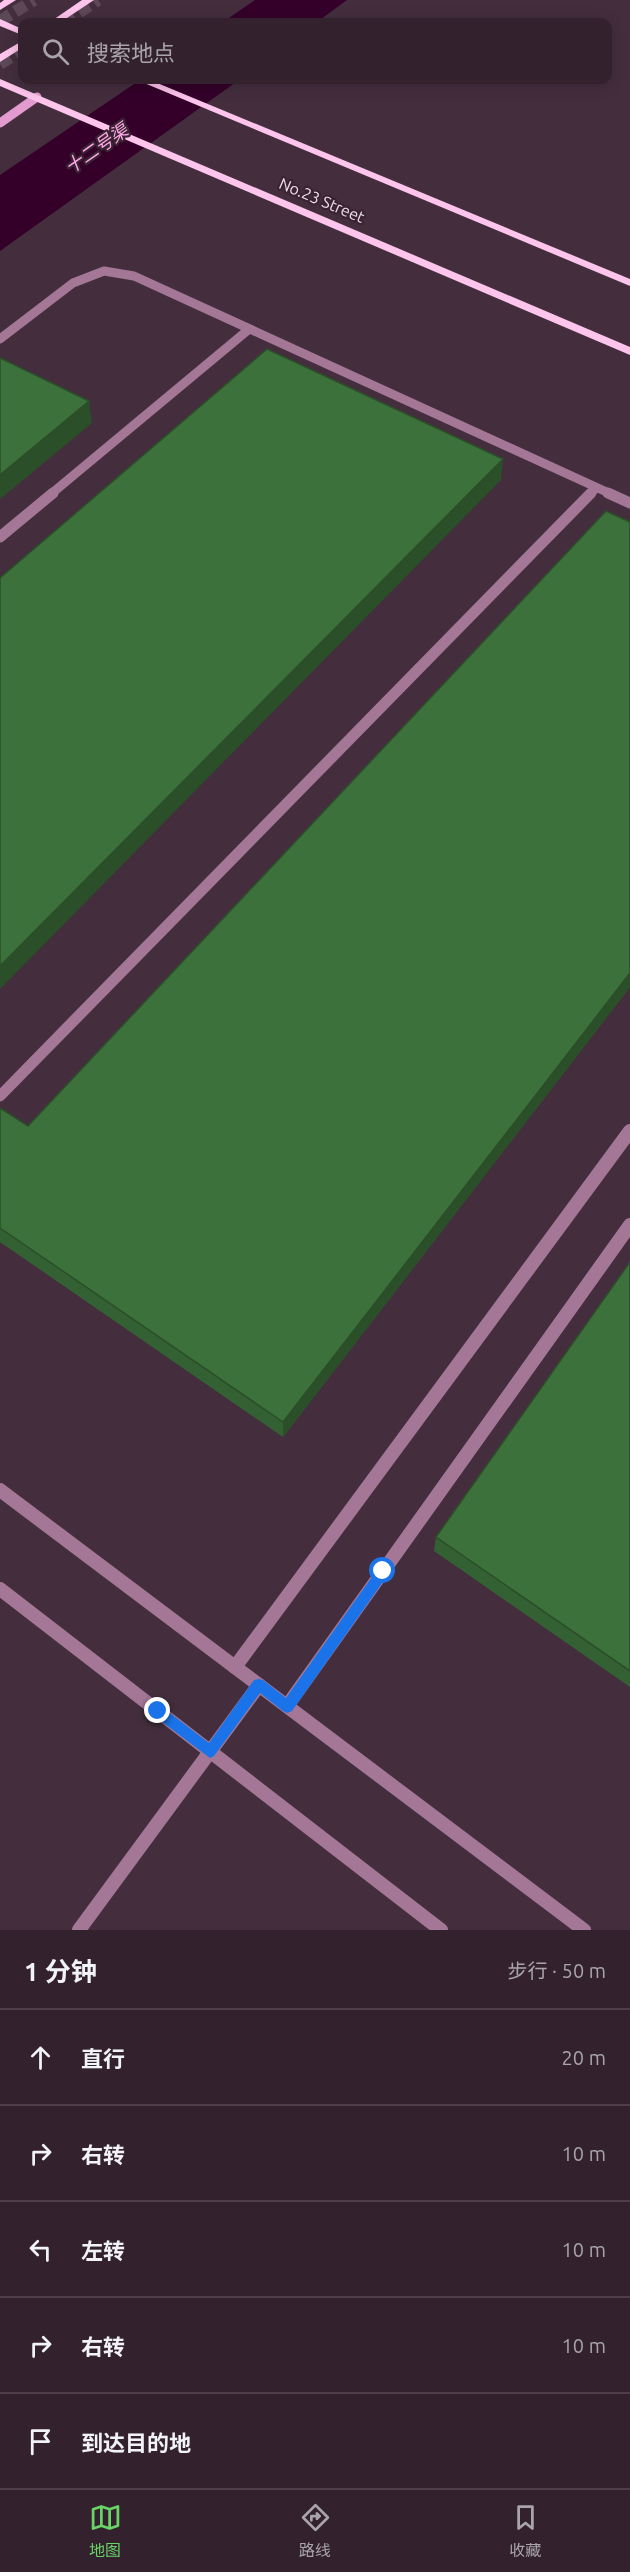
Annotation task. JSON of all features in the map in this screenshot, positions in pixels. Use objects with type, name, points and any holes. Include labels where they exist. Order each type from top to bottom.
[{"type":"main road","points":[[0,7],[11,0]]},
{"type":"main road","points":[[61,18],[89,0]]},
{"type":"main road","points":[[0,22],[18,30]]},
{"type":"main road","points":[[0,58],[18,47]]},
{"type":"main road","name":"No.23 Street","points":[[0,82],[630,351]]},
{"type":"main road","points":[[152,84],[630,283]]},
{"type":"main road","points":[[0,123],[37,97]]},
{"type":"lane","points":[[0,339],[73,283],[104,271],[134,276],[630,503]]},
{"type":"lane","points":[[0,537],[248,330]]},
{"type":"lane","points":[[0,1096],[596,488]]},
{"type":"lane","points":[[236,1667],[630,1131]]},
{"type":"lane","points":[[287,1706],[630,1225]]},
{"type":"lane","points":[[0,1490],[584,1930]]},
{"type":"lane","points":[[0,1589],[441,1930]]},
{"type":"lane","points":[[79,1930],[259,1685]]},
{"type":"water","points":[[255,0],[347,0],[322,18],[229,18]]},
{"type":"water","name":"十二号渠","points":[[134,84],[233,84],[0,251],[0,175]]},
{"type":"building","points":[[267,349],[503,459],[0,966],[0,578]]},
{"type":"building","points":[[0,358],[89,401],[0,475]]},
{"type":"building","points":[[606,511],[630,522],[630,973],[283,1422],[0,1228],[0,1108],[28,1126]]},
{"type":"building","points":[[630,1262],[630,1671],[436,1537]]},
{"type":"tunnel","points":[[0,21],[34,0]]},
{"type":"tunnel","points":[[70,18],[98,0]]},
{"type":"tunnel","points":[[0,64],[18,53]]},
{"type":"route","points":[[158,1711],[210,1752],[259,1685],[287,1706],[383,1571]]}]
